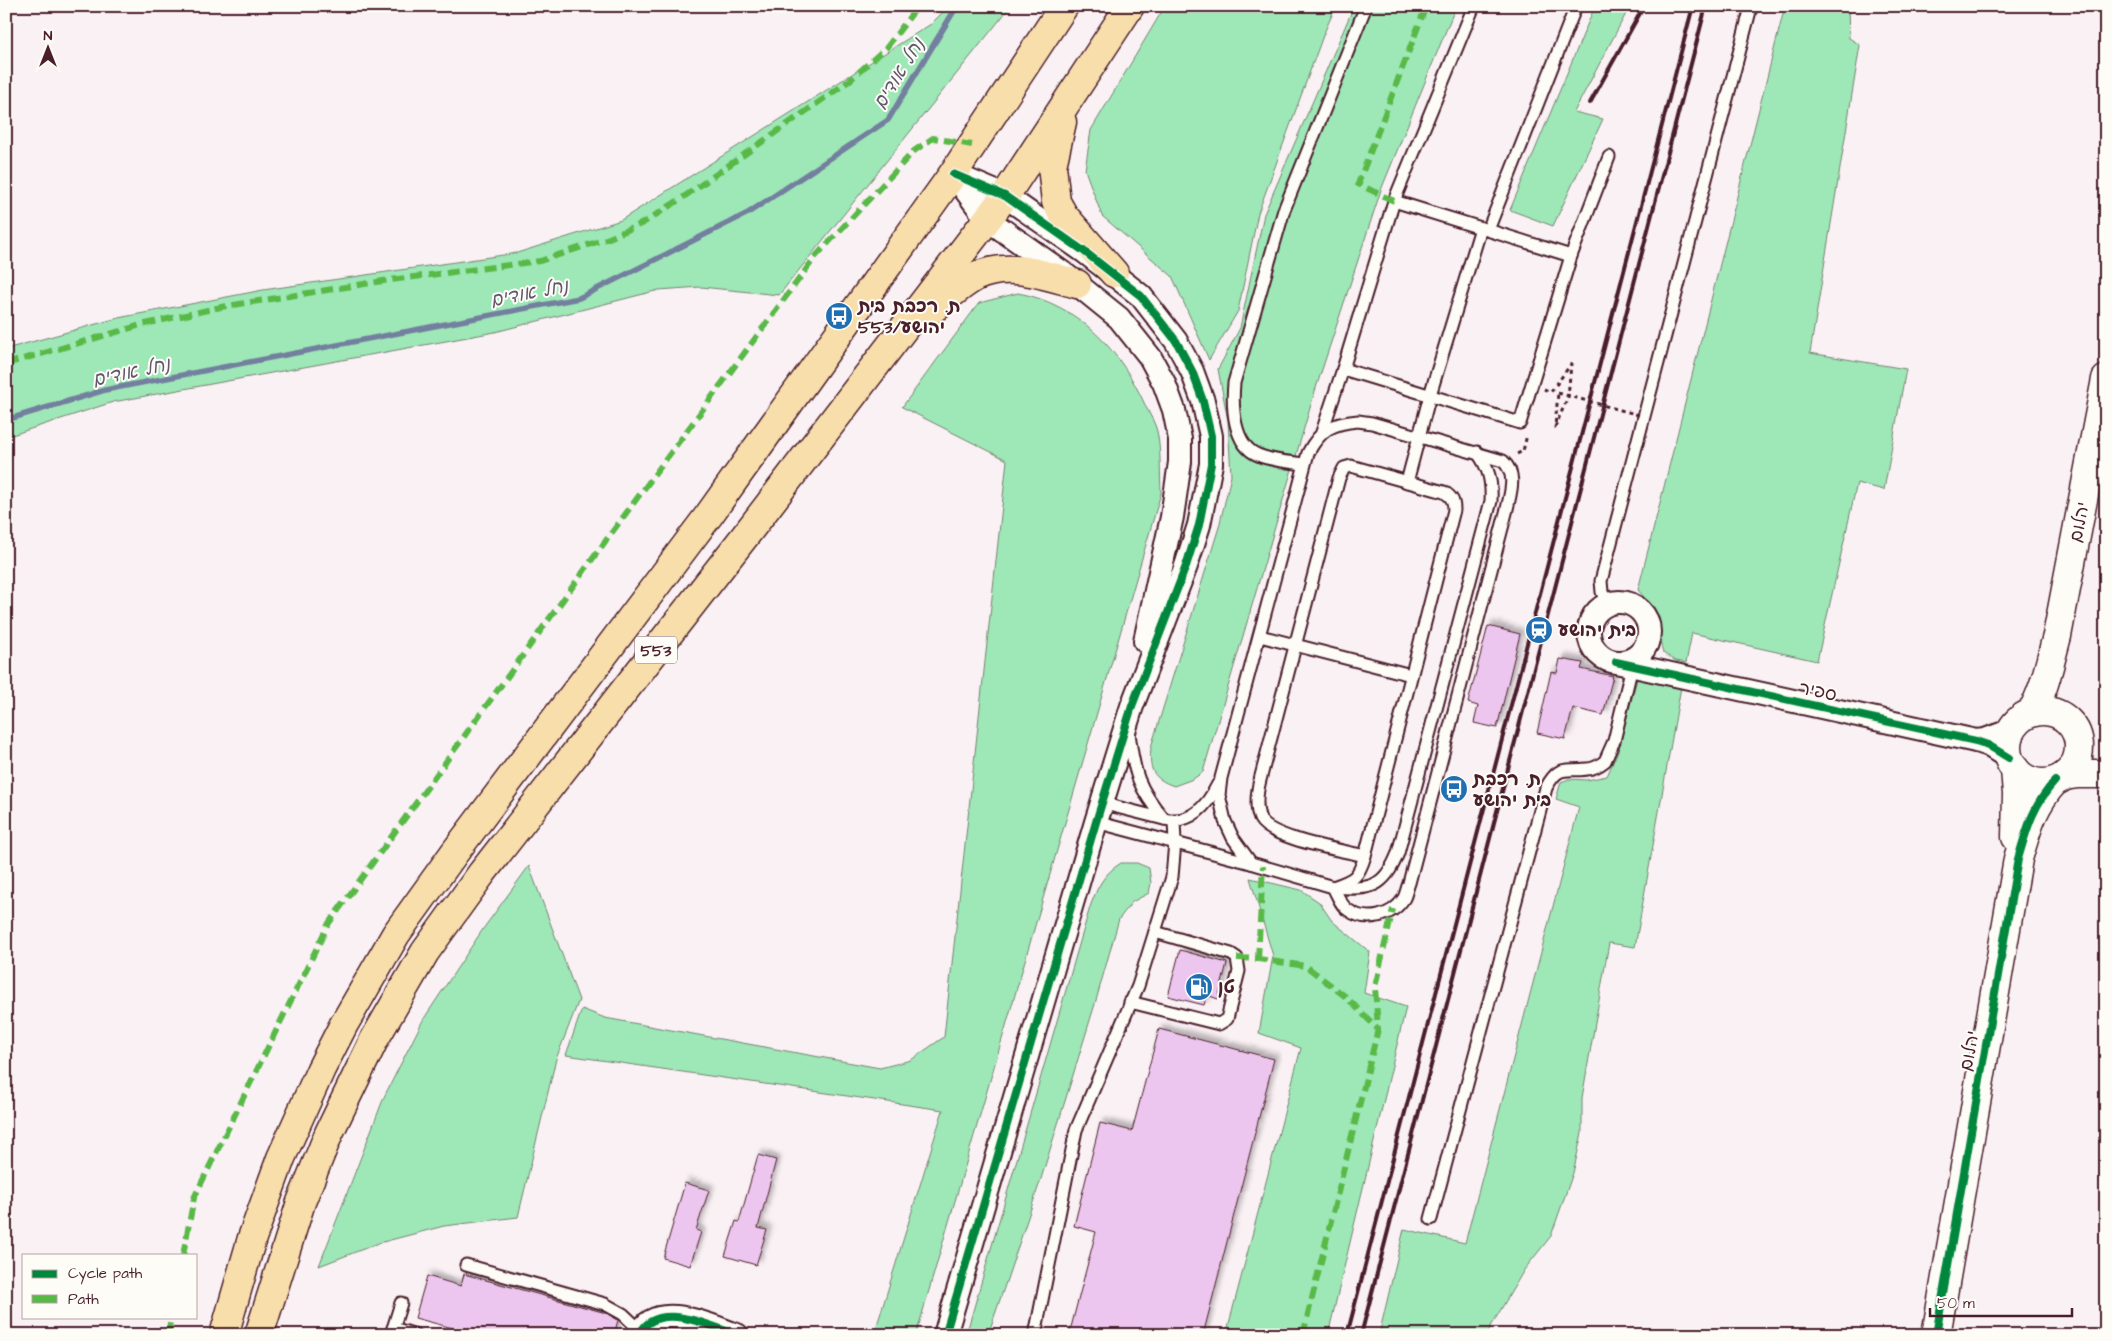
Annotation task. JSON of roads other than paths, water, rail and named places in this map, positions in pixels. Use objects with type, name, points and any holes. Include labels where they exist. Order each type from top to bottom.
[{"type":"main road","name":"553","points":[[224,1335],[252,1238],[281,1158],[321,1069],[344,1024],[396,934],[449,860],[710,515],[953,174],[1064,6]]},
{"type":"main road","name":"553","points":[[259,1335],[288,1240],[322,1148],[374,1040],[425,952],[482,873],[739,544],[1005,196],[1130,6]]},
{"type":"main road","points":[[1066,106],[1052,166],[1056,202],[1064,216],[1114,273]]},
{"type":"main road","points":[[900,334],[974,278],[988,272],[1007,269],[1026,271],[1077,284]]},
{"type":"main road","name":"יהלום","points":[[2022,721],[2046,675],[2057,636],[2106,379]]},
{"type":"main road","name":"יהלום","points":[[2057,636],[2058,691],[2072,728]]},
{"type":"main road","points":[[2106,760],[2091,750],[2072,728],[2053,712],[2042,711],[2022,721],[2007,747],[2012,764],[2023,777],[2034,782],[2078,774],[2106,774]]},
{"type":"main road","points":[[2060,778],[2072,769],[2077,760],[2079,748],[2072,728]]},
{"type":"main road","name":"יהלום","points":[[2012,764],[2017,794],[2015,876]]},
{"type":"main road","name":"יהלום","points":[[1936,1335],[2015,876],[2032,811],[2042,794],[2060,778]]},
{"type":"street","points":[[946,1335],[1098,812],[1129,713],[1186,566],[1199,524],[1211,464],[1211,436],[1203,401],[1192,371],[1176,341],[1141,296],[1114,273],[1005,196],[953,174]]},
{"type":"street","points":[[953,174],[987,219],[1077,284],[1120,318],[1150,357],[1164,383],[1174,410],[1180,439],[1180,462],[1172,517],[1129,713]]},
{"type":"street","points":[[1617,602],[1627,603],[1643,615],[1648,624],[1649,633],[1632,657],[1599,655],[1593,649],[1588,631],[1590,622],[1594,614],[1608,604],[1617,602]]},
{"type":"street","name":"ספיר","points":[[1632,657],[1655,659],[1668,670],[1681,676],[1976,741],[1988,745],[2012,764]]},
{"type":"street","name":"ספיר","points":[[1976,741],[1985,740],[2022,721]]},
{"type":"street","points":[[640,1333],[653,1320],[673,1315],[738,1335]]},
{"type":"lane","points":[[1304,464],[1259,456],[1248,449],[1238,428],[1232,405],[1234,383],[1284,210],[1366,6]]},
{"type":"lane","points":[[1251,863],[1233,838],[1225,821],[1219,795],[1221,778],[1304,464],[1314,442],[1322,432],[1394,202],[1474,6]]},
{"type":"lane","points":[[1407,482],[1430,395],[1484,229],[1576,6]]},
{"type":"lane","points":[[1608,604],[1602,592],[1601,580],[1751,8]]},
{"type":"lane","points":[[1343,369],[1520,423],[1571,256],[1608,157]]},
{"type":"lane","points":[[1394,202],[1571,256]]},
{"type":"lane","points":[[1322,432],[1345,422],[1358,421],[1419,436],[1503,461],[1510,467],[1512,476],[1507,509],[1404,898],[1390,913],[1374,918],[1355,914],[1346,909],[1334,887]]},
{"type":"lane","points":[[1098,812],[1175,842],[1334,887],[1356,889],[1371,887],[1384,880],[1394,865],[1398,853],[1491,501],[1490,476],[1486,464],[1477,452]]},
{"type":"lane","points":[[1334,887],[1350,880],[1360,872],[1365,856],[1454,510],[1454,502],[1444,492],[1351,466],[1344,468],[1339,478],[1294,645],[1258,790],[1258,809],[1264,825],[1281,835],[1365,856]]},
{"type":"lane","points":[[1260,636],[1411,675]]},
{"type":"lane","points":[[1431,1219],[1546,788],[1552,777],[1560,771],[1570,768],[1587,770],[1605,761],[1614,741],[1632,657]]},
{"type":"lane","points":[[1035,1335],[1076,1130],[1130,1002],[1172,877],[1175,842],[1169,820],[1151,803],[1136,775],[1129,713]]},
{"type":"lane","points":[[1098,812],[1185,820],[1199,811],[1210,800],[1221,778]]},
{"type":"lane","points":[[1130,1002],[1220,1024],[1227,1019],[1239,971],[1237,958],[1230,954],[1155,932]]},
{"type":"lane","points":[[466,1265],[605,1304],[623,1314],[640,1333]]},
{"type":"lane","points":[[400,1303],[392,1331],[416,1335]]},
{"type":"waterway","name":"נחל אודים","points":[[6,420],[105,390],[579,298],[748,213],[888,120],[957,6]]},
{"type":"railway","points":[[1590,103],[1644,6]]},
{"type":"railway","points":[[1347,1335],[1693,6]]},
{"type":"railway","points":[[1361,1335],[1706,6]]},
{"type":"place","name":"ת. רכבת בית יהושע/553","points":[[839,316]]},
{"type":"place","name":"בית יהושע","points":[[1539,630]]},
{"type":"place","name":"ת. רכבת בית יהושע","points":[[1454,789]]},
{"type":"place","name":"טן","points":[[1199,987]]}]
